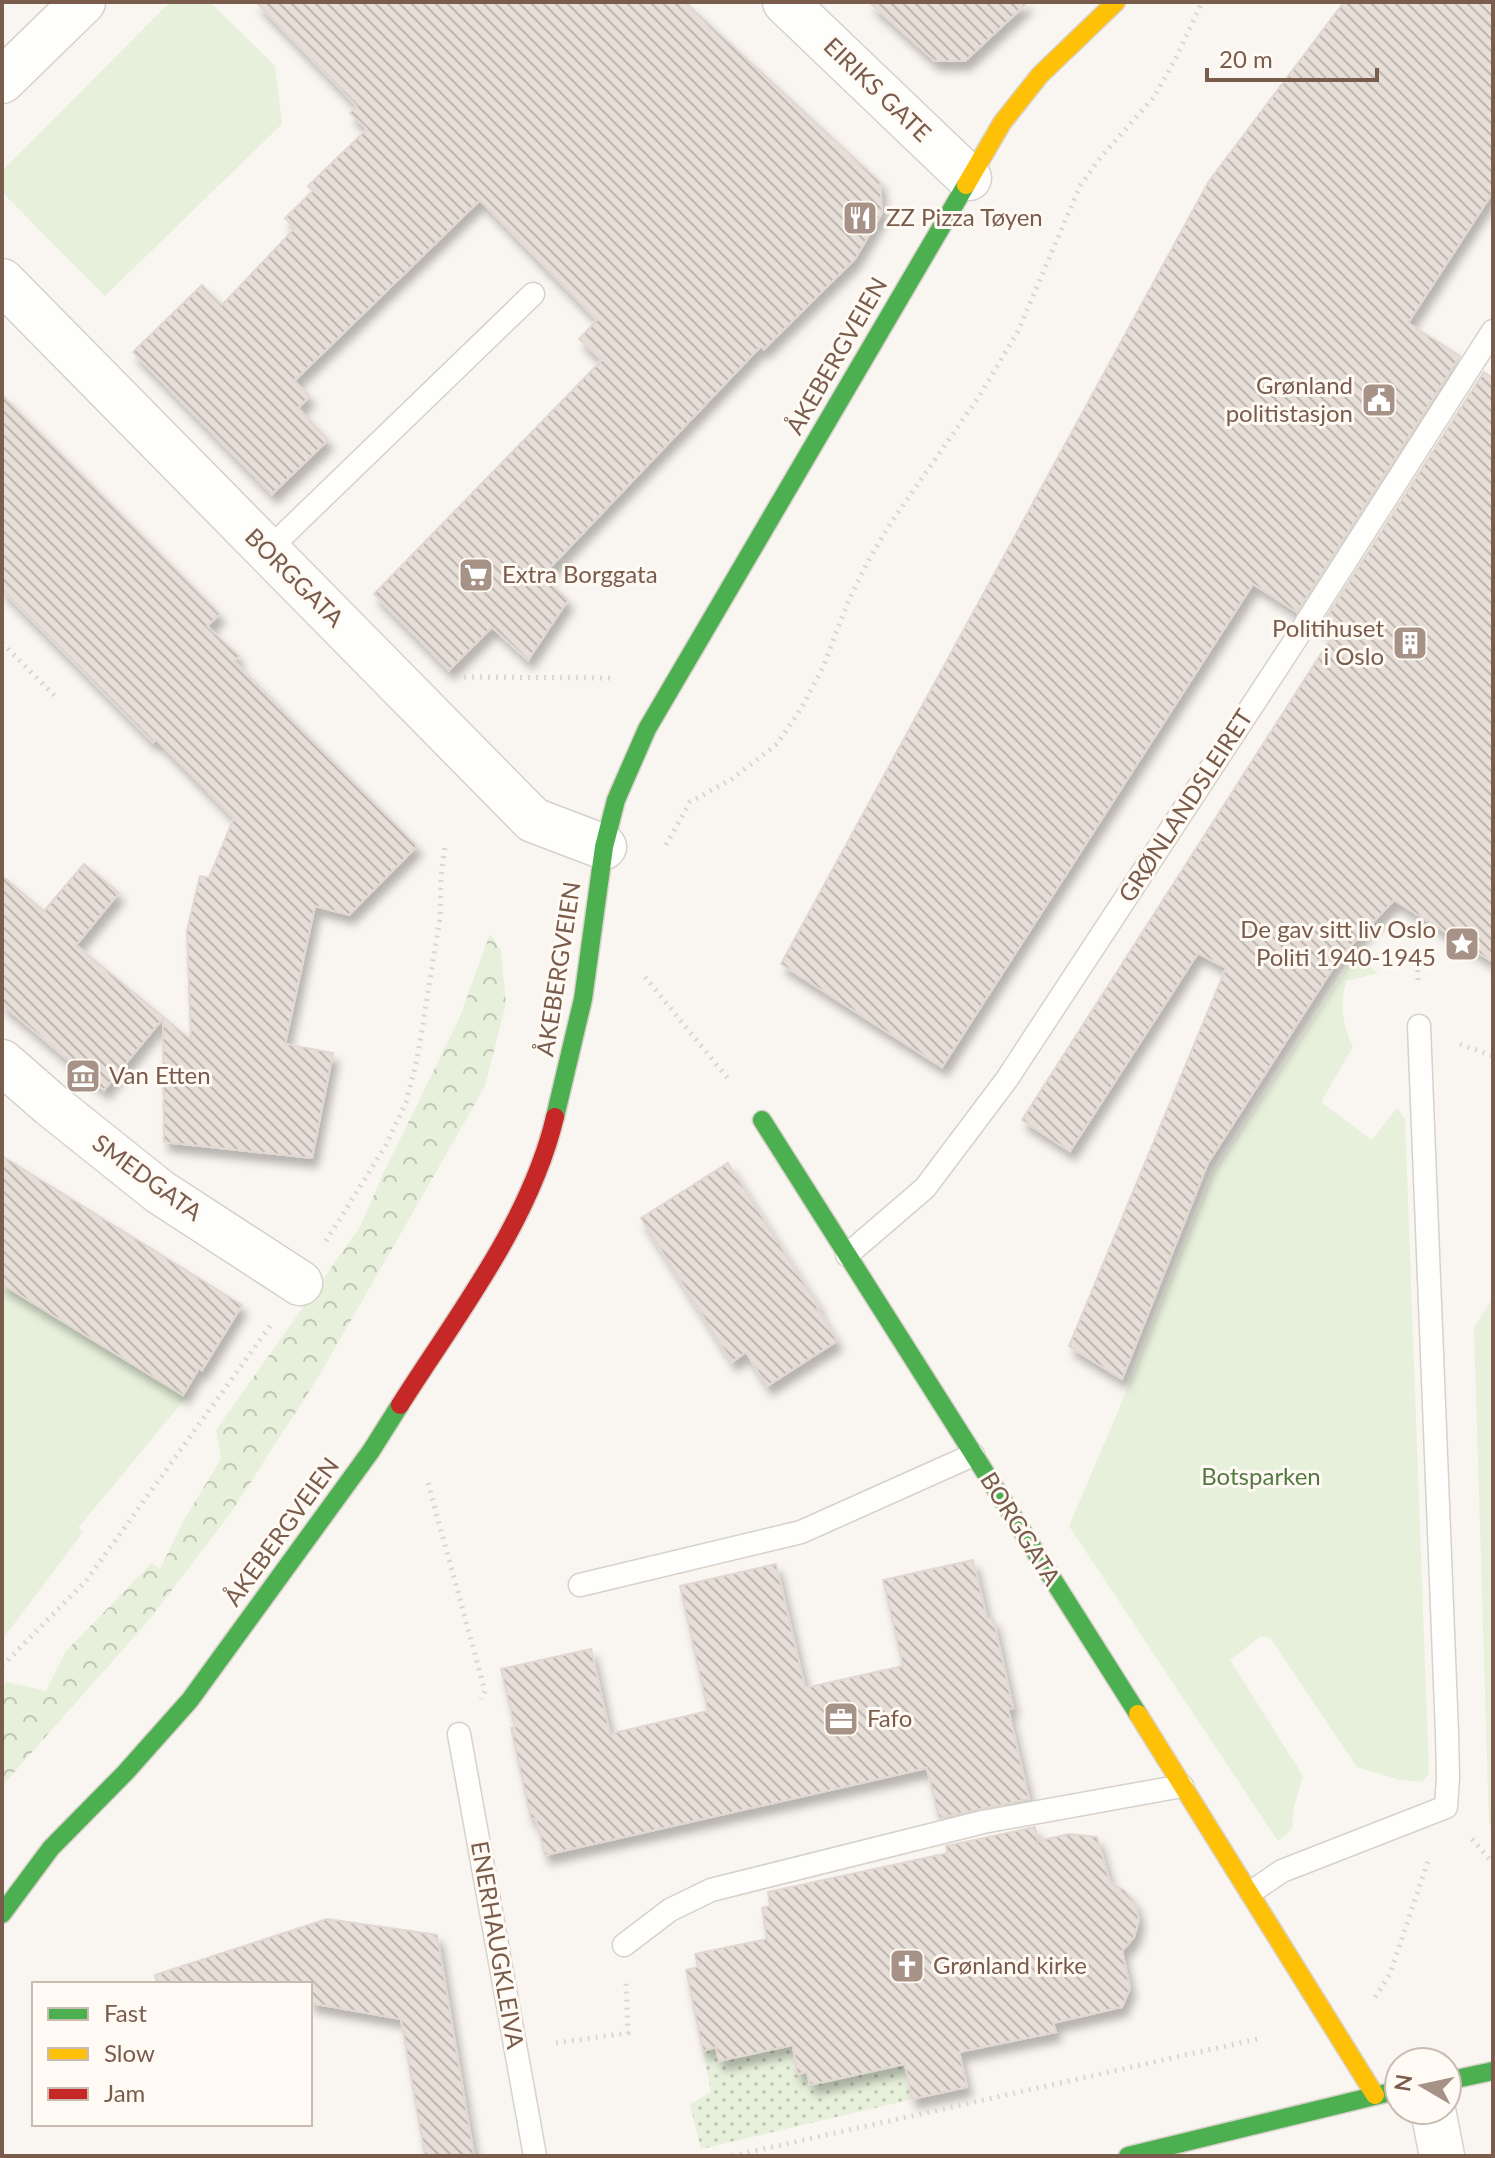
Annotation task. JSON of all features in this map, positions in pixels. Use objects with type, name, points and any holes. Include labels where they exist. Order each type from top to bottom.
[{"type":"street","points":[[2,81],[83,2]]},
{"type":"street","name":"EIRIKS GATE","points":[[785,2],[969,178]]},
{"type":"street","name":"ÅKEBERGVEIEN","points":[[2,1914],[51,1848],[125,1773],[190,1700],[371,1451],[497,1252],[531,1186],[557,1111],[583,999],[604,847],[616,800],[647,729],[1002,123],[1040,75],[1116,2]]},
{"type":"street","name":"BORGGATA","points":[[2,281],[533,820],[604,847]]},
{"type":"street","name":"SMEDGATA","points":[[2,1062],[160,1192],[300,1283]]},
{"type":"street","name":"BORGGATA","points":[[762,1120],[1251,1892],[1375,2095]]},
{"type":"street","points":[[1463,2078],[1493,2071]]},
{"type":"street","points":[[1128,2156],[1383,2093]]},
{"type":"street","points":[[1436,2126],[1442,2156]]},
{"type":"lane","points":[[267,551],[533,294]]},
{"type":"lane","name":"GRØNLANDSLEIRET","points":[[847,1255],[925,1188],[1007,1079],[1292,645],[1493,331]]},
{"type":"lane","points":[[1251,1892],[1282,1871],[1446,1807],[1447,1733],[1419,1026]]},
{"type":"lane","points":[[580,1585],[801,1532],[973,1455]]},
{"type":"lane","name":"ENERHAUGKLEIVA","points":[[459,1734],[535,2156]]},
{"type":"lane","points":[[624,1945],[670,1910],[711,1890],[983,1822],[1182,1786]]},
{"type":"path","points":[[666,845],[690,802],[732,779],[777,744],[802,707],[823,667],[867,563],[923,475],[980,395],[1018,331],[1080,186],[1100,158],[1154,97],[1201,4]]},
{"type":"path","points":[[2,643],[55,696]]},
{"type":"path","points":[[462,677],[611,678]]},
{"type":"path","points":[[1417,914],[1419,1026]]},
{"type":"path","points":[[645,977],[762,1120]]},
{"type":"path","points":[[428,1483],[485,1691],[459,1734]]},
{"type":"path","points":[[1374,1998],[1390,1974],[1446,1807]]},
{"type":"path","points":[[552,2044],[628,2033],[624,1945]]},
{"type":"path","points":[[732,2156],[1262,2038]]},
{"type":"green space","points":[[170,2],[210,2],[275,66],[282,124],[105,296],[2,192],[2,171]]},
{"type":"green space","points":[[490,934],[501,951],[506,1003],[485,1086],[456,1137],[319,1376],[230,1514],[148,1621],[2,1786],[2,1687],[7,1682],[46,1691],[66,1651],[152,1563],[160,1569],[184,1520],[221,1459],[216,1430],[360,1227],[459,1019]]},
{"type":"green space","name":"Botsparken","points":[[1359,958],[1378,973],[1346,981],[1343,1015],[1353,1047],[1321,1102],[1372,1140],[1397,1108],[1405,1119],[1429,1774],[1422,1782],[1400,1780],[1357,1767],[1270,1638],[1261,1636],[1230,1660],[1303,1776],[1294,1807],[1292,1829],[1278,1841],[1069,1526],[1213,1172],[1351,962]]},
{"type":"green space","points":[[2,1280],[188,1395],[78,1528],[83,1532],[2,1640]]},
{"type":"green space","points":[[1493,1298],[1493,1826],[1489,1823],[1474,1328]]},
{"type":"green space","points":[[798,2033],[797,2074],[807,2072],[810,2085],[816,2084],[814,2076],[903,2056],[913,2099],[701,2149],[690,2104],[711,2092],[703,2051],[717,2050],[719,2061],[732,2058],[730,2048]]},
{"type":"building","points":[[256,2],[685,2],[880,182],[882,213],[855,259],[764,349],[761,346],[542,576],[568,600],[528,660],[492,627],[449,670],[374,594],[602,360],[579,339],[597,320],[480,200],[294,381],[310,396],[298,408],[328,440],[272,494],[133,352],[202,285],[222,305],[295,228],[285,218],[313,191],[308,186],[367,129],[350,113],[357,106]]},
{"type":"building","points":[[869,2],[1028,2],[965,61],[935,61]]},
{"type":"building","points":[[1344,2],[1493,2],[1493,192],[1408,323],[1460,356],[1297,612],[1253,584],[942,1067],[781,964],[1209,181]]},
{"type":"building","name":"Politihuset i Oslo","points":[[1484,372],[1493,378],[1493,962],[1394,900],[1340,957],[1208,1163],[1122,1379],[1069,1346],[1226,968],[1198,953],[1070,1151],[1022,1120],[1333,635],[1320,627]]},
{"type":"building","points":[[2,395],[220,614],[207,626],[239,656],[234,661],[417,846],[349,915],[315,906],[285,1044],[333,1053],[312,1158],[164,1142],[163,1018],[104,1090],[2,1004],[2,876],[44,911],[84,864],[119,893],[76,945],[191,1040],[187,931],[200,876],[209,878],[234,818],[156,739],[153,742],[2,590]]},
{"type":"building","points":[[2,1156],[242,1305],[183,1395],[2,1284]]},
{"type":"building","points":[[728,1163],[819,1307],[837,1341],[767,1386],[746,1352],[732,1362],[641,1218]]},
{"type":"building","name":"Fafo","points":[[973,1560],[987,1619],[993,1618],[1013,1708],[1008,1709],[1029,1799],[939,1818],[927,1768],[545,1855],[536,1818],[531,1819],[501,1669],[591,1649],[610,1734],[708,1711],[680,1586],[776,1564],[805,1688],[903,1666],[883,1580]]},
{"type":"building","name":"Grønland kirke","points":[[1035,1827],[1038,1841],[1069,1834],[1097,1837],[1110,1883],[1124,1890],[1135,1903],[1139,1920],[1134,1937],[1122,1951],[1130,1988],[1122,2007],[1053,2023],[1056,2032],[959,2052],[967,2087],[912,2099],[905,2064],[810,2085],[807,2072],[797,2074],[793,2045],[719,2061],[716,2047],[703,2051],[686,1970],[698,1967],[695,1954],[767,1939],[762,1908],[770,1906],[768,1892],[948,1853],[946,1846]]},
{"type":"building","points":[[327,1919],[437,1935],[474,2156],[425,2156],[401,2019],[312,2003],[312,1982],[157,1982],[155,1975]]},
{"type":"traffic: fast","points":[[555,1117],[583,999],[604,847],[616,800],[647,729],[966,185]]},
{"type":"traffic: fast","points":[[762,1120],[1138,1714]]},
{"type":"traffic: fast","points":[[2,1914],[51,1848],[125,1773],[190,1700],[371,1451],[400,1405]]},
{"type":"traffic: fast","points":[[1463,2078],[1493,2071]]},
{"type":"traffic: fast","points":[[1128,2156],[1383,2094]]},
{"type":"traffic: slow","points":[[966,185],[1002,123],[1040,75],[1116,2]]},
{"type":"traffic: slow","points":[[1138,1714],[1375,2095]]},
{"type":"traffic: jam","points":[[400,1405],[468,1302],[510,1231],[544,1156],[555,1117]]},
{"type":"place","name":"ZZ Pizza Tøyen","points":[[860,218]]},
{"type":"place","name":"Grønland politistasjon","points":[[1379,400]]},
{"type":"place","name":"Extra Borggata","points":[[476,575]]},
{"type":"place","name":"Politihuset i Oslo","points":[[1410,643]]},
{"type":"place","name":"De gav sitt liv Oslo Politi 1940-1945","points":[[1462,944]]},
{"type":"place","name":"Van Etten","points":[[83,1076]]},
{"type":"place","name":"Fafo","points":[[841,1719]]},
{"type":"place","name":"Grønland kirke","points":[[907,1966]]}]
